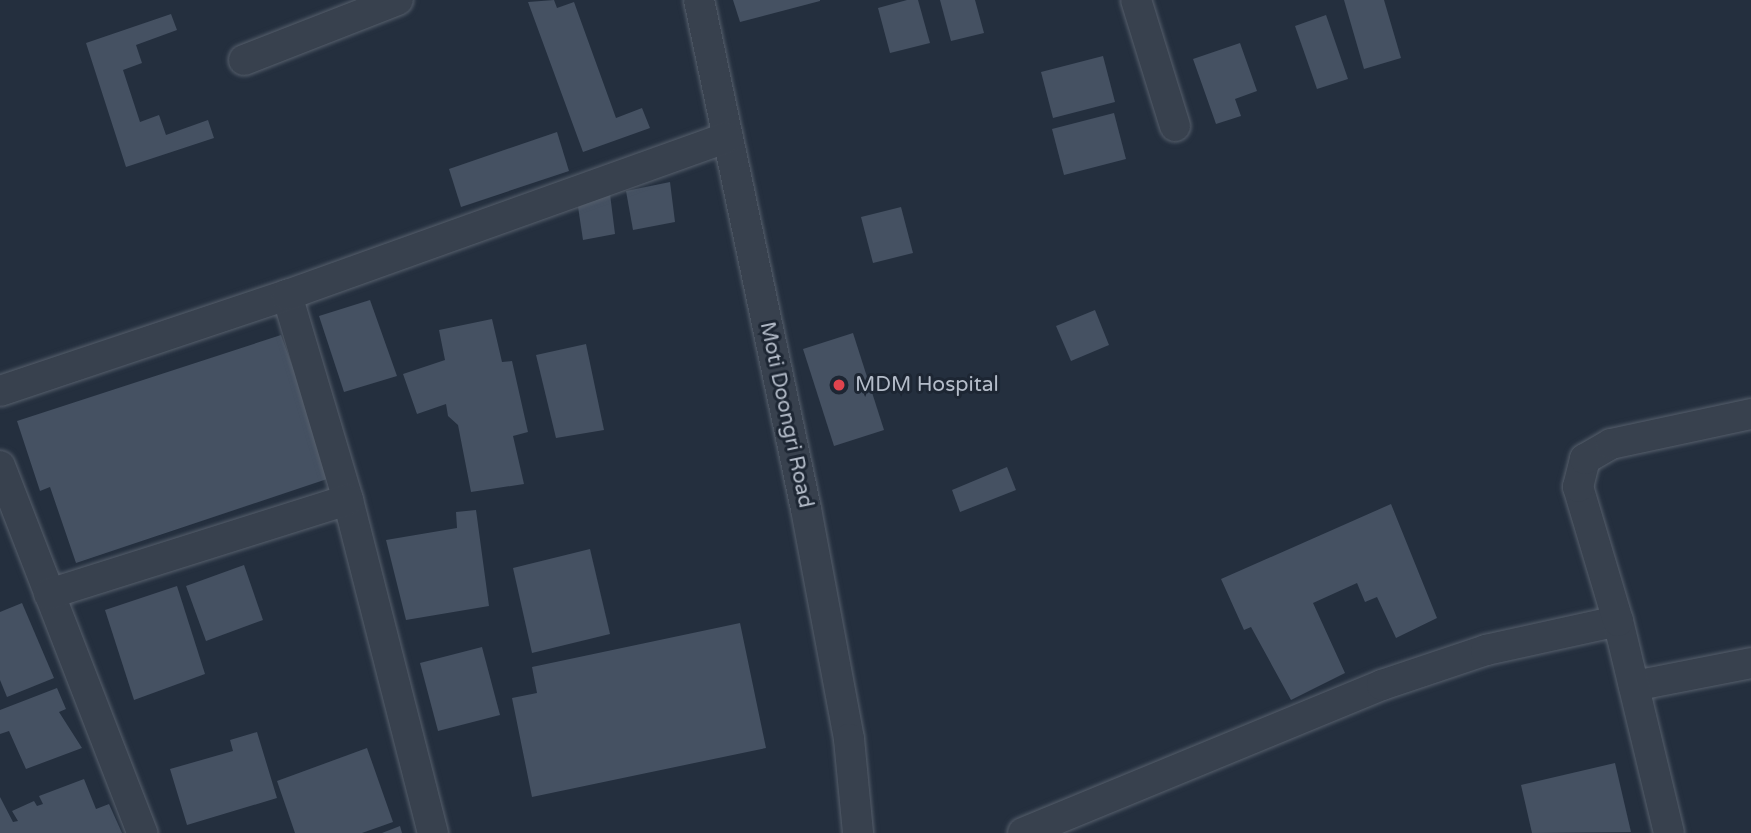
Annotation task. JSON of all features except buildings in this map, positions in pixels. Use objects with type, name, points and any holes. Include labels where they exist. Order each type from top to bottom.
[{"type":"street","points":[[244,60],[398,0]]},
{"type":"street","name":"Moti Doongri Road","points":[[699,0],[811,536],[849,739],[858,833]]},
{"type":"street","points":[[1136,0],[1175,125]]},
{"type":"street","points":[[0,391],[287,295],[729,137]]},
{"type":"street","points":[[287,295],[348,500],[433,833]]},
{"type":"street","points":[[1669,833],[1618,621],[1578,487],[1585,459],[1611,443],[1751,414]]},
{"type":"street","points":[[0,466],[142,833]]},
{"type":"street","points":[[49,594],[348,500]]},
{"type":"street","points":[[1023,833],[1382,685],[1486,650],[1618,621]]},
{"type":"street","points":[[1634,686],[1751,663]]},
{"type":"place","name":"MDM Hospital","points":[[839,385]]}]
